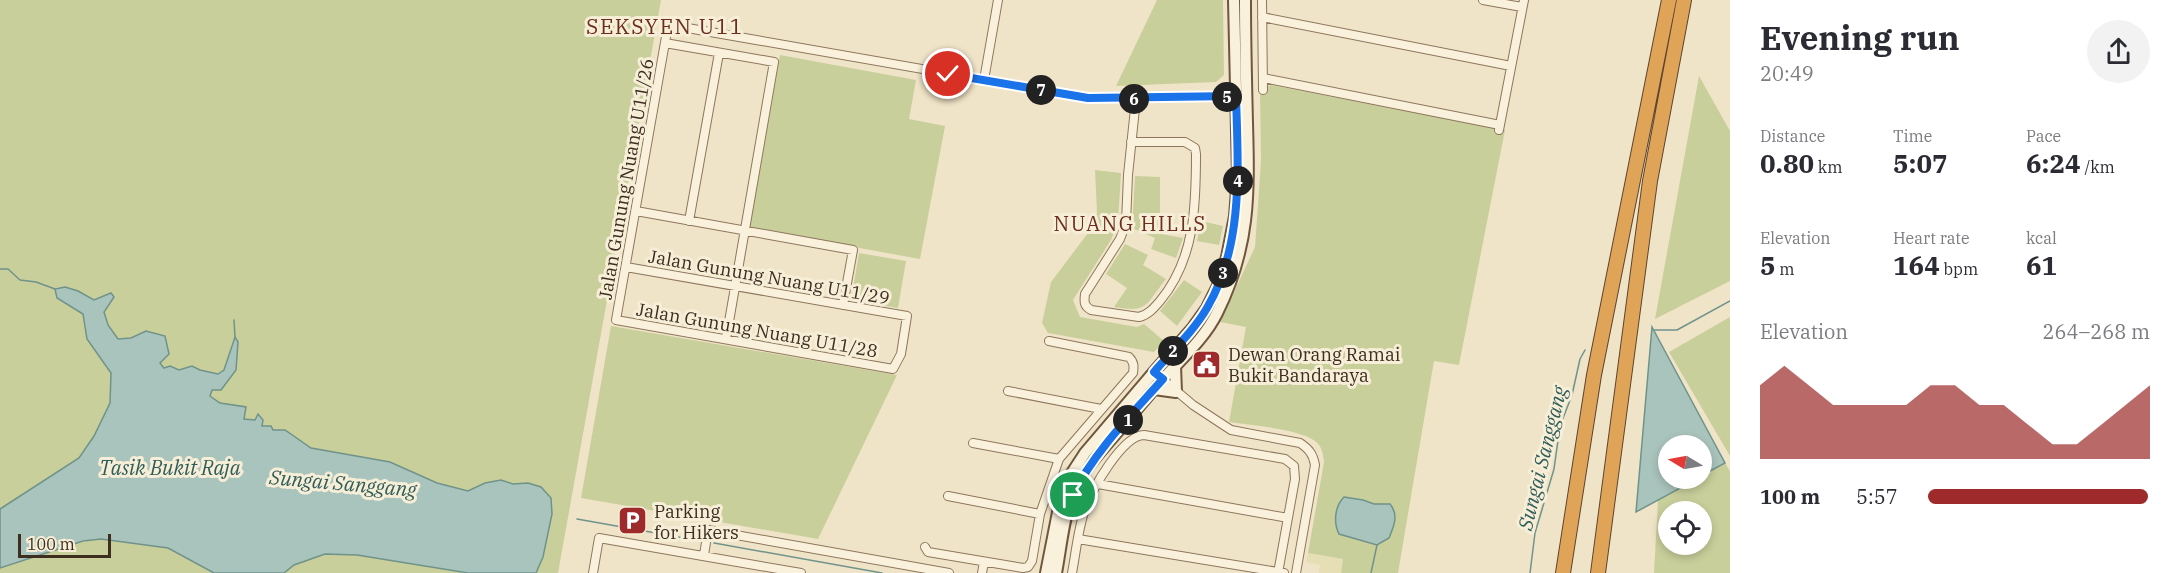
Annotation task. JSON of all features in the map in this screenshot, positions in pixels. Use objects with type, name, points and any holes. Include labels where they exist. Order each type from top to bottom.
[{"type":"highway","points":[[1563,573],[1594,375],[1669,0]]},
{"type":"highway","points":[[1598,573],[1650,181],[1684,0]]},
{"type":"street","points":[[984,80],[998,0]]},
{"type":"street","points":[[1048,572],[1080,479],[1154,389],[1158,375],[1175,366],[1202,337],[1216,315],[1229,287],[1238,257],[1248,202],[1249,176],[1234,0]]},
{"type":"street","points":[[1048,572],[1062,492],[1070,476],[1086,453],[1158,375],[1207,308],[1220,282],[1235,216],[1245,0]]},
{"type":"street","points":[[1262,0],[1263,90]]},
{"type":"street","points":[[1263,78],[1499,128],[1523,4],[1484,0]]},
{"type":"street","points":[[1262,17],[1511,66]]},
{"type":"street","points":[[726,339],[774,62],[665,43],[667,31],[671,27],[676,26],[1088,98],[1241,96]]},
{"type":"street","name":"Jalan Gunung Nuang U11/26","points":[[616,320],[665,43]]},
{"type":"street","points":[[689,221],[719,53]]},
{"type":"street","points":[[1131,142],[1185,142],[1195,148],[1196,154],[1195,214],[1182,266],[1157,304],[1139,318],[1091,310],[1084,302],[1085,294],[1124,231],[1127,215],[1131,142],[1136,99]]},
{"type":"street","points":[[636,211],[853,250],[843,305]]},
{"type":"street","name":"Jalan Gunung Nuang U11/29","points":[[626,267],[907,316],[901,354],[893,369]]},
{"type":"street","name":"Jalan Gunung Nuang U11/28","points":[[616,320],[893,369]]},
{"type":"street","points":[[925,546],[928,552],[1023,568],[1028,567],[1032,561],[1040,514],[1059,459],[1133,373],[1133,361],[1129,357],[1048,341]]},
{"type":"street","points":[[1175,366],[1176,392]]},
{"type":"street","points":[[1158,375],[1176,392],[1231,430],[1300,443],[1309,449],[1315,465],[1296,573]]},
{"type":"street","points":[[1154,389],[1176,392]]},
{"type":"street","points":[[1008,391],[1101,409]]},
{"type":"street","points":[[1072,573],[1078,539],[1085,507],[1112,460],[1124,444],[1138,435],[1285,459],[1294,466],[1295,479],[1280,573],[1078,539]]},
{"type":"street","points":[[973,443],[1059,459]]},
{"type":"street","points":[[1098,484],[1288,518]]},
{"type":"street","points":[[948,496],[1040,514]]},
{"type":"street","points":[[704,555],[708,530],[950,573]]},
{"type":"street","points":[[593,573],[599,538],[801,573]]},
{"type":"street","points":[[982,573],[984,562]]},
{"type":"shaded area","points":[[1308,553],[1343,559],[1341,573],[1319,573],[1320,565],[1306,562]]},
{"type":"green space","points":[[0,0],[661,0],[558,573],[536,573],[543,557],[528,483],[513,484],[501,480],[485,483],[468,491],[437,483],[390,462],[311,448],[285,430],[278,431],[261,426],[258,414],[255,420],[244,419],[246,407],[220,403],[210,395],[212,389],[221,390],[234,337],[224,370],[218,374],[192,366],[179,370],[170,366],[163,369],[160,363],[163,357],[146,331],[131,338],[118,339],[108,325],[104,312],[114,297],[110,293],[95,300],[78,291],[57,297],[83,314],[87,339],[111,373],[110,403],[94,436],[79,458],[0,509]]},
{"type":"green space","points":[[1157,0],[1223,0],[1224,75],[1216,82],[1116,86]]},
{"type":"green space","points":[[780,55],[916,80],[909,119],[945,126],[920,259],[749,228]]},
{"type":"green space","points":[[1699,76],[1730,131],[1730,281],[1655,319]]},
{"type":"green space","points":[[1271,85],[1505,130],[1459,365],[1434,361],[1398,573],[1341,573],[1343,559],[1308,553],[1324,462],[1319,445],[1298,433],[1229,422],[1246,327],[1220,322],[1255,247],[1261,161],[1260,90]]},
{"type":"green space","points":[[1095,170],[1121,173],[1118,222],[1111,240],[1073,300],[1080,317],[1137,327],[1144,324],[1164,341],[1154,352],[1048,333],[1042,323],[1051,282],[1088,233],[1097,213]]},
{"type":"green space","points":[[1135,176],[1160,177],[1160,217],[1156,233],[1183,238],[1176,258],[1151,249],[1155,238],[1132,228]]},
{"type":"green space","points":[[1201,221],[1223,226],[1219,245],[1197,241]]},
{"type":"green space","points":[[1125,244],[1148,255],[1143,265],[1166,279],[1150,301],[1140,308],[1114,307],[1127,288],[1106,274]]},
{"type":"green space","points":[[859,253],[906,261],[898,308],[851,300]]},
{"type":"green space","points":[[1184,280],[1202,292],[1177,326],[1160,311]]},
{"type":"green space","points":[[1730,317],[1730,456],[1669,352]]},
{"type":"green space","points":[[611,326],[897,375],[818,539],[581,498]]},
{"type":"green space","points":[[1725,463],[1730,471],[1730,573],[1654,573],[1658,500],[1678,489],[1712,489],[1712,470]]},
{"type":"green space","points":[[101,539],[168,548],[214,573],[0,573],[0,568],[37,554],[75,543]]},
{"type":"green space","points":[[325,554],[357,555],[468,573],[284,573],[294,565]]},
{"type":"water","name":"Tasik Bukit Raja","points":[[65,287],[94,300],[111,293],[114,297],[104,312],[108,325],[118,339],[131,338],[146,331],[165,336],[169,354],[160,363],[164,368],[170,366],[179,370],[192,366],[218,374],[224,370],[235,337],[238,342],[236,370],[221,390],[212,390],[210,396],[220,403],[246,407],[244,419],[255,420],[258,414],[263,420],[262,426],[271,426],[273,430],[285,430],[311,448],[390,462],[437,483],[468,491],[485,483],[501,480],[513,484],[528,483],[541,487],[551,498],[552,514],[543,557],[536,573],[468,573],[357,555],[325,554],[294,565],[284,573],[214,573],[168,548],[101,539],[83,541],[0,568],[0,509],[79,458],[94,436],[110,403],[111,373],[87,339],[83,314],[57,298],[55,289]]},
{"type":"water","points":[[1652,327],[1710,435],[1658,435],[1658,489],[1679,489],[1636,512]]},
{"type":"water","points":[[1712,439],[1725,463],[1712,470]]},
{"type":"water","points":[[1344,497],[1374,504],[1390,504],[1395,516],[1389,538],[1377,545],[1339,534],[1336,514]]},
{"type":"waterway","points":[[0,269],[8,269],[20,280],[36,282],[55,289]]},
{"type":"waterway","name":"Sungai Sanggang","points":[[1654,330],[1677,330],[1730,301]]},
{"type":"waterway","points":[[234,320],[235,337]]},
{"type":"waterway","name":"Sungai Sanggang","points":[[1530,573],[1535,533],[1554,469],[1560,426],[1572,395],[1580,359],[1585,350]]},
{"type":"waterway","name":"Sungai Sanggang","points":[[577,519],[701,541]]},
{"type":"waterway","name":"Sungai Sanggang","points":[[714,543],[882,573]]},
{"type":"waterway","points":[[1371,573],[1377,545]]},
{"type":"place","name":"Dewan Orang Ramai Bukit Bandaraya","points":[[1207,364]]},
{"type":"place","name":"Parking for Hikers","points":[[633,521]]},
{"type":"district","name":"SEKSYEN U11","points":[[665,26]]},
{"type":"district","name":"NUANG HILLS","points":[[1130,223]]},
{"type":"route","points":[[948,74],[1088,98],[1236,96],[1238,176],[1235,216],[1220,282],[1207,308],[1192,329],[1154,372],[1163,379],[1096,458],[1080,479],[1073,495]]}]
